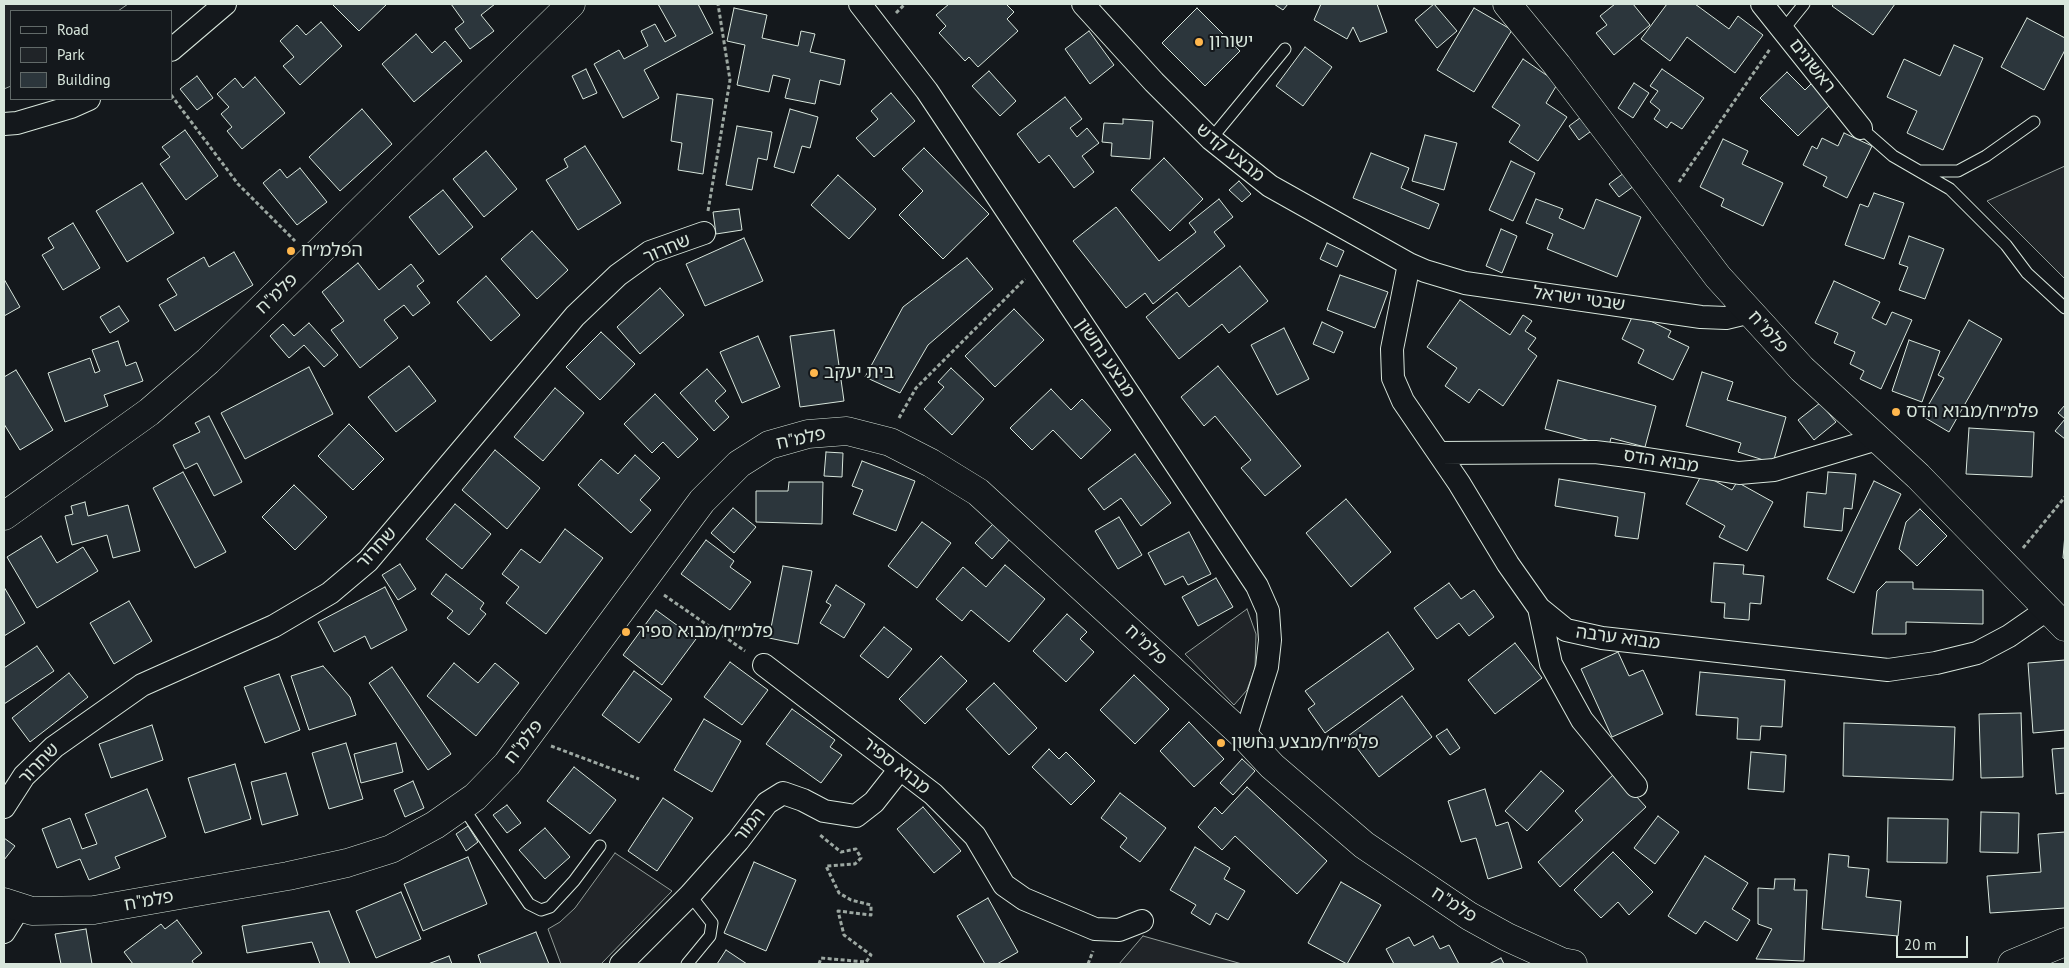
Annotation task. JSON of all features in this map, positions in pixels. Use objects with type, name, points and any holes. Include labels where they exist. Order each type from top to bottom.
[{"type":"street","points":[[172,49],[225,4]]},
{"type":"street","name":"פלמ\"ח","points":[[4,516],[149,412],[208,361],[571,4]]},
{"type":"street","name":"מבצע נחשון","points":[[860,4],[927,91],[1257,586],[1268,610],[1270,640],[1267,667],[1245,736]]},
{"type":"street","name":"מבצע קדש","points":[[1082,4],[1211,140],[1270,186],[1409,264]]},
{"type":"street","name":"פלמ\"ח","points":[[1507,4],[1557,65],[1718,277],[1802,369],[1918,476],[2057,618]]},
{"type":"street","name":"ראשונים","points":[[1762,4],[1861,128]]},
{"type":"street","points":[[4,124],[17,123],[71,107],[88,100]]},
{"type":"street","name":"שחרור","points":[[4,807],[24,776],[54,747],[142,686],[274,626],[330,593],[368,561],[575,316],[618,275],[650,252],[704,233]]},
{"type":"street","name":"שבטי ישראל","points":[[1409,264],[1425,271],[1466,283],[1691,316],[1726,318],[1751,312]]},
{"type":"street","name":"מבוא ערבה","points":[[1409,264],[1392,350],[1393,378],[1403,401],[1439,453],[1508,564],[1539,608],[1566,630],[1602,638],[1888,670],[1936,664],[1977,653],[2009,636],[2057,618]]},
{"type":"street","name":"פלמ\"ח","points":[[12,905],[32,911],[94,910],[288,876],[347,863],[391,849],[435,825],[475,797],[507,764],[702,501],[739,464],[769,445],[808,434],[847,431],[890,442],[931,463],[978,492],[1245,736],[1272,766],[1364,845],[1470,916],[1540,958],[1573,964]]},
{"type":"street","name":"מבוא הדס","points":[[1439,453],[1595,452],[1739,473],[1774,470],[1877,439]]},
{"type":"street","points":[[1539,608],[1552,664],[1582,720],[1636,786]]},
{"type":"street","name":"מבוא ספיר","points":[[764,665],[933,794],[975,836],[1004,885],[1024,899],[1095,930],[1119,930],[1142,920]]},
{"type":"street","name":"המור","points":[[622,964],[690,895],[738,841],[767,803],[783,793],[803,800],[824,811],[856,816],[874,802],[900,769]]},
{"type":"street","points":[[4,932],[12,905]]},
{"type":"street","points":[[2012,964],[2065,942]]},
{"type":"lane","points":[[1783,30],[1804,4]]},
{"type":"lane","points":[[1211,140],[1285,48]]},
{"type":"lane","points":[[1918,171],[1958,171],[1986,156],[2034,122]]},
{"type":"lane","points":[[1861,128],[1893,156],[1950,189],[2006,245],[2027,272],[2065,308]]},
{"type":"lane","points":[[462,806],[529,904],[541,910],[550,907],[574,881],[600,846]]},
{"type":"lane","points":[[687,964],[710,936],[712,923],[690,895]]},
{"type":"path","points":[[704,233],[730,80],[718,4]]},
{"type":"path","points":[[1663,205],[1783,30]]},
{"type":"path","points":[[172,96],[238,184],[313,259]]},
{"type":"path","points":[[890,442],[903,409],[916,388],[1042,263]]},
{"type":"path","points":[[2008,567],[2065,497]]},
{"type":"path","points":[[644,580],[764,665]]},
{"type":"path","points":[[528,737],[639,779]]},
{"type":"path","points":[[819,834],[841,852],[856,849],[861,858],[855,864],[826,866],[839,893],[851,900],[871,904],[871,915],[838,911],[844,935],[870,955],[866,962],[821,958],[819,964]]},
{"type":"green space","points":[[4,4],[128,4],[119,10],[10,10],[10,86],[4,89]]},
{"type":"green space","points":[[2065,166],[2065,279],[1987,201]]},
{"type":"green space","points":[[1247,609],[1256,634],[1255,668],[1247,690],[1234,705],[1185,654]]},
{"type":"green space","points":[[615,853],[672,891],[601,964],[561,964],[548,929],[560,922],[575,908]]},
{"type":"green space","points":[[1143,936],[1242,964],[1119,964]]},
{"type":"building","points":[[332,4],[387,4],[359,31]]},
{"type":"building","points":[[451,4],[495,4],[481,15],[494,31],[470,49],[455,29],[464,22]]},
{"type":"building","points":[[658,4],[698,4],[713,33],[644,70],[659,98],[623,118],[594,64],[619,50],[624,59],[648,46],[641,31],[655,24],[665,42],[676,36]]},
{"type":"building","points":[[949,4],[1006,4],[1014,12],[1007,19],[1018,31],[978,67],[969,57],[965,61],[939,33],[946,26],[936,15]]},
{"type":"building","points":[[1274,4],[1288,4],[1283,10]]},
{"type":"building","points":[[1321,4],[1377,4],[1387,32],[1360,42],[1353,27],[1347,39],[1314,20]]},
{"type":"building","points":[[1434,4],[1457,31],[1437,48],[1415,20]]},
{"type":"building","points":[[1615,4],[1633,4],[1650,25],[1614,55],[1596,33],[1607,25],[1600,16]]},
{"type":"building","points":[[1667,4],[1695,4],[1729,29],[1738,16],[1763,35],[1735,73],[1687,37],[1670,61],[1641,39]]},
{"type":"building","points":[[1834,4],[1895,4],[1873,35],[1832,6]]},
{"type":"building","points":[[734,8],[767,15],[762,38],[798,46],[801,31],[815,34],[810,52],[845,60],[840,85],[820,80],[815,104],[785,98],[790,79],[773,75],[769,92],[737,85],[745,45],[727,41]]},
{"type":"building","points":[[1197,8],[1240,51],[1205,86],[1162,43]]},
{"type":"building","points":[[1474,8],[1512,30],[1474,92],[1437,70]]},
{"type":"building","points":[[2027,18],[2065,38],[2065,50],[2044,90],[2001,67]]},
{"type":"building","points":[[321,22],[342,46],[300,85],[283,66],[294,57],[280,41],[297,25],[306,35]]},
{"type":"building","points":[[1089,31],[1114,65],[1090,84],[1065,49]]},
{"type":"building","points":[[416,34],[432,53],[445,41],[462,61],[414,102],[382,64]]},
{"type":"building","points":[[1954,45],[1983,58],[1943,150],[1907,133],[1917,111],[1887,97],[1904,59],[1940,76]]},
{"type":"building","points":[[1305,47],[1332,67],[1303,106],[1276,86]]},
{"type":"building","points":[[1523,59],[1558,83],[1546,103],[1567,117],[1538,161],[1509,142],[1520,125],[1492,107]]},
{"type":"building","points":[[586,69],[597,93],[583,99],[572,76]]},
{"type":"building","points":[[1662,69],[1704,98],[1682,129],[1671,122],[1667,128],[1654,119],[1660,110],[1650,102],[1658,91],[1650,86]]},
{"type":"building","points":[[989,71],[1016,101],[1000,116],[972,86]]},
{"type":"building","points":[[1787,72],[1805,90],[1813,82],[1832,103],[1798,136],[1760,98]]},
{"type":"building","points":[[197,76],[213,98],[197,110],[180,89]]},
{"type":"building","points":[[255,77],[285,113],[242,149],[227,131],[232,127],[221,114],[229,107],[217,94],[235,78],[243,88]]},
{"type":"building","points":[[1634,83],[1649,93],[1633,118],[1618,108]]},
{"type":"building","points":[[891,93],[915,121],[874,157],[856,138],[878,119],[871,111]]},
{"type":"building","points":[[677,94],[713,99],[703,174],[678,170],[682,143],[671,141]]},
{"type":"building","points":[[1065,97],[1082,119],[1070,128],[1077,137],[1087,128],[1099,143],[1082,156],[1094,172],[1074,188],[1049,155],[1039,163],[1017,134]]},
{"type":"building","points":[[362,109],[392,144],[340,191],[309,157]]},
{"type":"building","points":[[790,109],[818,117],[810,148],[802,146],[794,173],[774,167]]},
{"type":"building","points":[[1584,115],[1594,129],[1579,140],[1569,126]]},
{"type":"building","points":[[1123,119],[1153,121],[1150,159],[1111,156],[1112,143],[1102,142],[1104,123],[1123,124]]},
{"type":"building","points":[[737,126],[772,132],[767,160],[758,158],[752,190],[726,185]]},
{"type":"building","points":[[185,130],[218,176],[186,200],[160,164],[170,157],[162,147]]},
{"type":"building","points":[[1844,133],[1872,146],[1847,198],[1823,186],[1827,177],[1803,165],[1812,146],[1817,149],[1822,138],[1838,146]]},
{"type":"building","points":[[1425,135],[1457,143],[1444,190],[1412,181]]},
{"type":"building","points":[[1723,139],[1748,151],[1742,164],[1783,183],[1763,226],[1721,206],[1724,199],[1700,187]]},
{"type":"building","points":[[585,146],[621,203],[578,230],[546,180],[568,167],[564,159]]},
{"type":"building","points":[[924,148],[989,214],[943,259],[899,215],[923,191],[902,169]]},
{"type":"building","points":[[486,151],[517,189],[484,217],[453,179]]},
{"type":"building","points":[[1371,153],[1409,168],[1401,188],[1439,204],[1429,229],[1353,198]]},
{"type":"building","points":[[1164,158],[1203,199],[1170,231],[1131,190]]},
{"type":"building","points":[[1511,161],[1535,173],[1513,221],[1489,210]]},
{"type":"building","points":[[300,168],[327,202],[297,225],[263,183],[280,169],[287,178]]},
{"type":"building","points":[[1624,173],[1634,186],[1619,197],[1609,184]]},
{"type":"building","points":[[838,175],[876,209],[849,239],[811,205]]},
{"type":"building","points":[[1239,181],[1251,194],[1242,202],[1229,190]]},
{"type":"building","points":[[142,183],[174,233],[127,262],[96,211]]},
{"type":"building","points":[[443,190],[473,227],[439,255],[409,217]]},
{"type":"building","points":[[1874,193],[1904,203],[1884,259],[1845,245],[1860,204],[1868,207]]},
{"type":"building","points":[[1219,199],[1233,217],[1214,232],[1225,246],[1153,304],[1145,293],[1126,308],[1073,241],[1116,207],[1159,261],[1196,232],[1189,223]]},
{"type":"building","points":[[1536,199],[1563,209],[1559,218],[1584,229],[1596,199],[1641,217],[1617,277],[1547,249],[1553,234],[1526,223]]},
{"type":"building","points":[[739,209],[742,230],[716,234],[713,212]]},
{"type":"building","points":[[73,223],[100,268],[63,290],[42,255],[54,248],[48,238]]},
{"type":"building","points":[[1501,229],[1517,236],[1502,273],[1486,266]]},
{"type":"building","points":[[532,231],[568,270],[537,299],[501,259]]},
{"type":"building","points":[[1909,236],[1944,249],[1925,299],[1899,290],[1908,267],[1899,264]]},
{"type":"building","points":[[744,238],[763,281],[705,306],[686,264]]},
{"type":"building","points":[[1327,243],[1344,251],[1337,267],[1320,259]]},
{"type":"building","points":[[234,252],[253,285],[175,331],[159,305],[177,295],[167,279],[204,257],[209,267]]},
{"type":"building","points":[[967,258],[993,289],[928,345],[900,393],[865,377],[903,307]]},
{"type":"building","points":[[358,263],[379,290],[411,264],[424,281],[417,286],[430,303],[413,316],[404,305],[384,320],[398,338],[360,368],[331,330],[344,321],[322,292]]},
{"type":"building","points":[[1240,266],[1268,301],[1229,333],[1222,324],[1179,359],[1146,317],[1177,292],[1189,307]]},
{"type":"building","points":[[1340,275],[1388,292],[1375,328],[1327,310]]},
{"type":"building","points":[[486,276],[520,315],[491,341],[457,302]]},
{"type":"building","points":[[4,279],[20,307],[4,316]]},
{"type":"building","points":[[1834,281],[1880,302],[1872,318],[1886,325],[1892,312],[1912,320],[1881,389],[1860,379],[1864,371],[1850,364],[1855,352],[1834,343],[1838,333],[1815,323]]},
{"type":"building","points":[[660,288],[684,315],[640,354],[617,327]]},
{"type":"building","points":[[1460,300],[1510,335],[1523,315],[1532,321],[1525,331],[1536,338],[1528,349],[1537,356],[1503,406],[1479,389],[1469,403],[1445,386],[1457,368],[1427,347]]},
{"type":"building","points":[[119,306],[129,321],[110,333],[100,317]]},
{"type":"building","points":[[1014,309],[1044,340],[995,387],[965,356]]},
{"type":"building","points":[[1634,313],[1671,331],[1668,337],[1689,347],[1673,380],[1638,363],[1644,350],[1622,339]]},
{"type":"building","points":[[1969,320],[2002,339],[1949,432],[1922,416],[1944,378],[1938,375]]},
{"type":"building","points":[[1322,322],[1343,332],[1334,353],[1313,344]]},
{"type":"building","points":[[309,323],[338,355],[324,367],[304,345],[289,358],[270,336],[283,324],[294,336]]},
{"type":"building","points":[[1284,328],[1309,379],[1277,395],[1251,345]]},
{"type":"building","points":[[834,330],[844,401],[800,407],[790,336]]},
{"type":"building","points":[[601,332],[635,364],[600,400],[566,367]]},
{"type":"building","points":[[758,336],[780,387],[742,403],[720,352]]},
{"type":"building","points":[[1909,340],[1940,351],[1922,402],[1892,391]]},
{"type":"building","points":[[118,341],[126,366],[136,362],[143,381],[104,395],[108,406],[65,422],[48,373],[90,358],[95,373],[100,371],[92,350]]},
{"type":"building","points":[[409,366],[436,401],[396,432],[368,397]]},
{"type":"building","points":[[1218,366],[1301,466],[1265,496],[1241,468],[1251,460],[1215,416],[1204,426],[1181,397]]},
{"type":"building","points":[[309,367],[333,414],[245,459],[221,413]]},
{"type":"building","points":[[951,368],[984,399],[952,435],[924,409],[944,387],[938,382]]},
{"type":"building","points":[[707,369],[726,391],[715,401],[729,417],[714,431],[680,393]]},
{"type":"building","points":[[16,370],[53,430],[20,450],[4,424],[4,377]]},
{"type":"building","points":[[1702,372],[1733,382],[1727,400],[1786,417],[1773,463],[1738,452],[1741,443],[1686,426]]},
{"type":"building","points":[[1558,380],[1656,406],[1645,447],[1611,438],[1609,446],[1545,429]]},
{"type":"building","points":[[555,388],[584,413],[543,461],[514,437]]},
{"type":"building","points":[[1051,389],[1071,410],[1082,399],[1111,430],[1081,459],[1053,430],[1032,450],[1010,428]]},
{"type":"building","points":[[655,394],[698,439],[678,458],[663,442],[652,453],[624,424]]},
{"type":"building","points":[[1820,403],[1836,422],[1814,440],[1798,420]]},
{"type":"building","points":[[2065,405],[2065,419],[2058,413]]},
{"type":"building","points":[[209,416],[242,482],[214,496],[197,463],[185,469],[173,445],[200,432],[195,423]]},
{"type":"building","points":[[2065,419],[2065,439],[2055,431]]},
{"type":"building","points":[[349,424],[384,459],[353,490],[318,456]]},
{"type":"building","points":[[1969,428],[2034,432],[2032,477],[1966,474]]},
{"type":"building","points":[[495,450],[540,488],[507,529],[462,490]]},
{"type":"building","points":[[826,452],[843,453],[842,477],[824,476]]},
{"type":"building","points":[[1135,454],[1171,503],[1141,526],[1121,498],[1104,510],[1088,489]]},
{"type":"building","points":[[635,455],[660,478],[640,500],[651,510],[631,533],[578,485],[601,459],[618,474]]},
{"type":"building","points":[[862,461],[915,481],[896,531],[853,514],[863,490],[852,486]]},
{"type":"building","points":[[183,472],[226,552],[195,568],[153,488]]},
{"type":"building","points":[[1828,472],[1856,474],[1852,509],[1844,508],[1842,531],[1804,527],[1807,492],[1826,494]]},
{"type":"building","points":[[1702,474],[1732,490],[1737,482],[1773,502],[1747,551],[1719,537],[1725,526],[1686,504]]},
{"type":"building","points":[[1559,479],[1645,493],[1638,539],[1615,536],[1618,517],[1555,506]]},
{"type":"building","points":[[1874,481],[1901,494],[1854,593],[1827,579]]},
{"type":"building","points":[[789,482],[823,482],[822,524],[756,522],[756,491],[788,491]]},
{"type":"building","points":[[294,485],[327,517],[295,550],[262,517]]},
{"type":"building","points":[[1346,499],[1391,552],[1351,587],[1306,533]]},
{"type":"building","points":[[85,502],[88,516],[128,505],[140,551],[113,558],[107,535],[72,545],[65,516],[73,514],[71,506]]},
{"type":"building","points":[[455,504],[491,534],[462,569],[426,539]]},
{"type":"building","points":[[733,508],[756,527],[734,553],[711,533]]},
{"type":"building","points":[[1920,509],[1947,536],[1917,566],[1899,549],[1906,522]]},
{"type":"building","points":[[1119,517],[1142,555],[1118,569],[1095,531]]},
{"type":"building","points":[[922,522],[951,543],[917,588],[888,566]]},
{"type":"building","points":[[993,524],[1010,539],[992,559],[975,543]]},
{"type":"building","points":[[565,529],[603,558],[546,634],[506,603],[519,587],[502,574],[521,549],[540,563]]},
{"type":"building","points":[[1189,532],[1211,574],[1188,585],[1183,576],[1165,585],[1148,553]]},
{"type":"building","points":[[2065,534],[2065,559],[2063,558]]},
{"type":"building","points":[[41,536],[57,563],[83,547],[98,571],[37,608],[7,557]]},
{"type":"building","points":[[706,540],[734,561],[730,567],[751,582],[730,610],[681,574]]},
{"type":"building","points":[[1714,563],[1744,565],[1743,574],[1764,576],[1761,604],[1750,603],[1749,620],[1724,618],[1725,603],[1711,602]]},
{"type":"building","points":[[400,564],[416,589],[398,600],[382,575]]},
{"type":"building","points":[[1005,565],[1045,599],[1009,642],[971,610],[962,621],[936,599],[963,567],[986,587]]},
{"type":"building","points":[[783,566],[812,571],[798,644],[769,638]]},
{"type":"building","points":[[446,574],[484,603],[480,609],[486,614],[469,635],[447,618],[453,611],[431,594]]},
{"type":"building","points":[[1216,578],[1233,607],[1198,626],[1182,597]]},
{"type":"building","points":[[1886,582],[1913,582],[1913,589],[1983,590],[1983,624],[1906,622],[1906,634],[1872,634],[1877,591]]},
{"type":"building","points":[[1449,583],[1461,599],[1474,590],[1494,617],[1469,636],[1459,623],[1437,639],[1414,608]]},
{"type":"building","points":[[836,585],[865,604],[844,638],[820,623],[831,605],[826,602]]},
{"type":"building","points":[[4,587],[25,623],[4,636]]},
{"type":"building","points":[[385,587],[407,630],[371,649],[365,636],[334,652],[318,622]]},
{"type":"building","points":[[129,601],[152,641],[114,664],[90,623]]},
{"type":"building","points":[[656,610],[696,639],[662,685],[623,655]]},
{"type":"building","points":[[1067,614],[1087,632],[1080,639],[1094,652],[1066,682],[1033,651]]},
{"type":"building","points":[[884,627],[912,649],[888,678],[860,656]]},
{"type":"building","points":[[1388,632],[1414,669],[1325,733],[1308,709],[1315,704],[1305,691]]},
{"type":"building","points":[[1515,643],[1542,678],[1495,714],[1468,680]]},
{"type":"building","points":[[37,646],[54,671],[4,704],[4,668]]},
{"type":"building","points":[[1618,652],[1629,676],[1643,670],[1663,714],[1612,737],[1581,669]]},
{"type":"building","points":[[941,656],[967,681],[925,724],[899,699]]},
{"type":"building","points":[[2065,660],[2065,730],[2033,733],[2028,663]]},
{"type":"building","points":[[730,662],[768,690],[742,725],[704,697]]},
{"type":"building","points":[[454,663],[478,683],[495,663],[519,683],[476,736],[427,696]]},
{"type":"building","points":[[323,666],[350,697],[356,715],[309,730],[291,676]]},
{"type":"building","points":[[392,667],[451,754],[428,770],[369,683]]},
{"type":"building","points":[[634,671],[672,699],[639,743],[602,715]]},
{"type":"building","points":[[1700,672],[1785,680],[1782,727],[1761,726],[1760,740],[1737,739],[1738,718],[1696,715]]},
{"type":"building","points":[[69,673],[88,697],[30,742],[12,718]]},
{"type":"building","points":[[279,674],[300,730],[265,743],[244,687]]},
{"type":"building","points":[[1134,675],[1169,709],[1135,744],[1100,710]]},
{"type":"building","points":[[994,683],[1037,728],[1009,755],[966,709]]},
{"type":"building","points":[[1402,696],[1432,737],[1379,777],[1348,736]]},
{"type":"building","points":[[792,709],[835,740],[830,747],[842,755],[821,783],[766,744]]},
{"type":"building","points":[[2021,713],[2023,777],[1981,778],[1979,714]]},
{"type":"building","points":[[704,719],[741,741],[712,792],[674,770]]},
{"type":"building","points":[[1189,722],[1224,759],[1194,787],[1160,751]]},
{"type":"building","points":[[1844,723],[1955,727],[1953,780],[1843,776]]},
{"type":"building","points":[[152,725],[163,760],[111,778],[99,744]]},
{"type":"building","points":[[1447,729],[1460,748],[1450,755],[1436,736]]},
{"type":"building","points":[[346,743],[363,799],[329,809],[312,753]]},
{"type":"building","points":[[396,743],[403,772],[361,783],[354,754]]},
{"type":"building","points":[[2065,748],[2065,793],[2056,794],[2052,749]]},
{"type":"building","points":[[1049,749],[1059,759],[1066,752],[1095,781],[1071,805],[1032,767]]},
{"type":"building","points":[[1751,752],[1786,755],[1784,792],[1748,789]]},
{"type":"building","points":[[1242,759],[1255,771],[1233,795],[1220,783]]},
{"type":"building","points":[[235,764],[251,819],[205,833],[188,778]]},
{"type":"building","points":[[574,767],[616,800],[590,834],[547,801]]},
{"type":"building","points":[[1541,771],[1564,791],[1527,831],[1505,811]]},
{"type":"building","points":[[286,773],[298,815],[262,825],[251,782]]},
{"type":"building","points":[[1615,773],[1646,807],[1560,887],[1538,862],[1583,820],[1575,811]]},
{"type":"building","points":[[413,781],[424,808],[405,817],[394,790]]},
{"type":"building","points":[[1247,787],[1327,861],[1297,894],[1235,836],[1222,850],[1198,827],[1215,807],[1222,814]]},
{"type":"building","points":[[147,789],[166,837],[115,857],[120,868],[89,880],[80,859],[57,868],[42,829],[70,818],[82,849],[97,844],[85,814]]},
{"type":"building","points":[[1485,789],[1496,826],[1508,822],[1522,868],[1488,879],[1476,838],[1461,842],[1448,801]]},
{"type":"building","points":[[1120,793],[1166,828],[1140,862],[1120,847],[1127,838],[1101,818]]},
{"type":"building","points":[[663,798],[693,818],[657,871],[628,851]]},
{"type":"building","points":[[507,805],[521,823],[507,833],[493,815]]},
{"type":"building","points":[[923,807],[961,851],[934,873],[897,829]]},
{"type":"building","points":[[1981,812],[2019,813],[2018,853],[1980,852]]},
{"type":"building","points":[[1658,816],[1679,832],[1655,864],[1634,848]]},
{"type":"building","points":[[1888,818],[1948,819],[1947,863],[1887,862]]},
{"type":"building","points":[[468,826],[478,842],[466,851],[456,834]]},
{"type":"building","points":[[545,828],[570,857],[545,879],[519,850]]},
{"type":"building","points":[[2065,832],[2065,908],[1990,913],[1987,876],[2041,872],[2038,834]]},
{"type":"building","points":[[4,838],[15,846],[4,860]]},
{"type":"building","points":[[1195,847],[1230,868],[1224,879],[1245,891],[1228,920],[1216,913],[1210,925],[1191,913],[1196,905],[1170,890]]},
{"type":"building","points":[[1613,852],[1653,892],[1629,915],[1618,902],[1601,918],[1574,890]]},
{"type":"building","points":[[1829,854],[1849,856],[1848,867],[1869,869],[1866,897],[1901,901],[1898,936],[1822,929]]},
{"type":"building","points":[[1705,856],[1748,883],[1732,909],[1750,920],[1737,941],[1705,921],[1696,934],[1668,916]]},
{"type":"building","points":[[468,857],[487,904],[423,931],[404,884]]},
{"type":"building","points":[[754,862],[796,880],[766,951],[724,933]]},
{"type":"building","points":[[1775,879],[1795,879],[1794,890],[1807,890],[1804,961],[1756,959],[1772,929],[1758,924],[1758,888],[1774,889]]},
{"type":"building","points":[[1341,882],[1381,905],[1347,964],[1308,943]]},
{"type":"building","points":[[401,892],[421,939],[376,958],[356,911]]},
{"type":"building","points":[[988,898],[1018,952],[997,964],[985,964],[957,916]]},
{"type":"building","points":[[329,911],[350,964],[320,964],[312,942],[247,953],[242,926]]},
{"type":"building","points":[[177,920],[202,953],[192,961],[194,964],[133,964],[124,952],[161,924],[165,929]]},
{"type":"building","points":[[86,929],[92,964],[61,964],[55,934]]},
{"type":"building","points":[[536,932],[549,964],[481,964],[478,955]]},
{"type":"building","points":[[1433,936],[1440,949],[1449,945],[1459,964],[1394,964],[1386,949],[1409,937],[1414,946]]},
{"type":"building","points":[[726,950],[747,964],[717,964]]},
{"type":"building","points":[[449,956],[452,964],[428,964]]},
{"type":"building","points":[[1501,958],[1504,964],[1489,964]]},
{"type":"place","name":"ישורון","points":[[1199,42]]},
{"type":"place","name":"הפלמ״ח","points":[[291,251]]},
{"type":"place","name":"בית יעקב","points":[[814,373]]},
{"type":"place","name":"פלמ״ח/מבוא הדס","points":[[1896,412]]},
{"type":"place","name":"פלמ״ח/מבוא ספיר","points":[[626,632]]},
{"type":"place","name":"פלמ״ח/מבצע נחשון","points":[[1221,743]]}]
